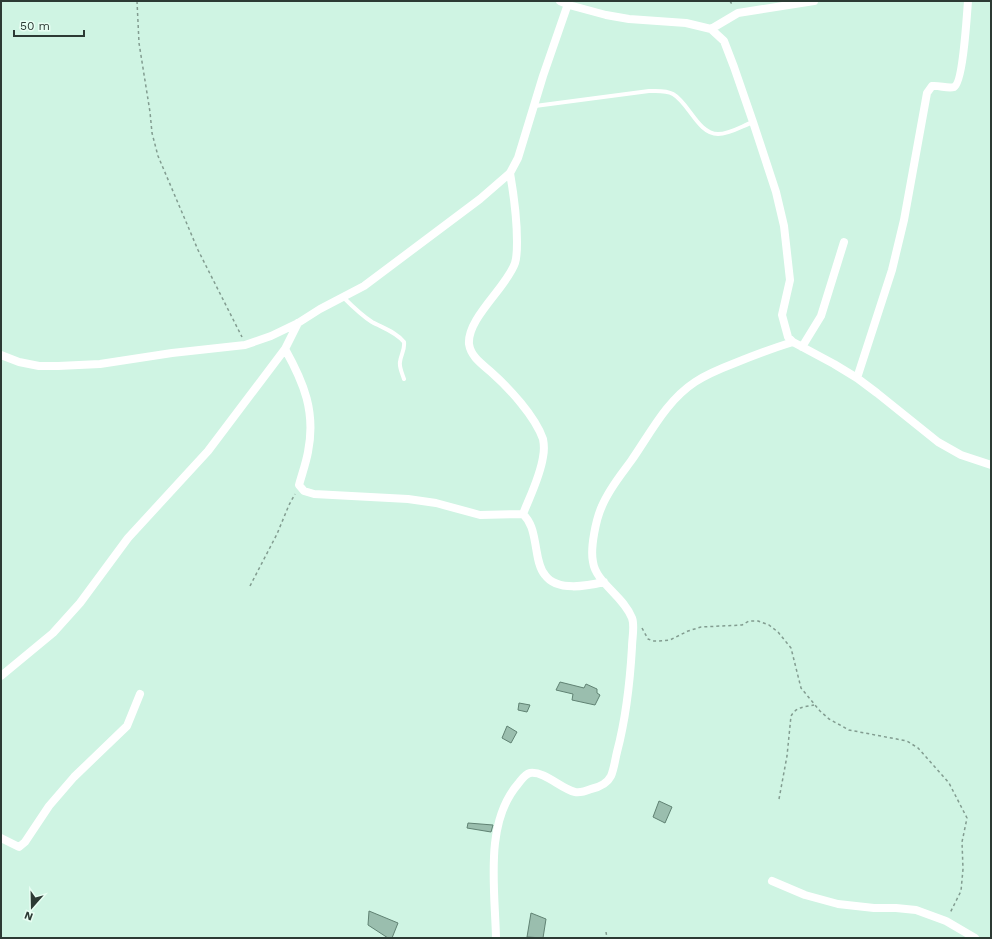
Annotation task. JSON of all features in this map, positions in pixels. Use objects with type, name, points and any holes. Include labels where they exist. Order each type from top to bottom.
[{"type":"street","points":[[560,1],[606,15],[629,19],[686,23],[711,29],[724,42],[734,67],[776,192],[784,226],[790,269],[790,280],[782,315],[788,337],[793,342],[857,378],[938,442],[961,455],[991,465]]},
{"type":"street","points":[[711,29],[738,13],[814,1]]},
{"type":"street","points":[[857,378],[892,270],[904,220],[927,93],[932,86],[953,87],[957,84],[959,79],[968,1]]},
{"type":"street","points":[[1,355],[19,362],[39,366],[65,366],[100,364],[172,353],[245,345],[271,336],[298,324],[320,309],[364,286],[480,199],[510,172],[518,158],[543,76],[569,3]]},
{"type":"street","points":[[510,172],[516,210],[517,253],[515,262],[511,271],[486,306],[472,329],[469,343],[472,354],[512,393],[532,418],[543,440],[543,457],[523,514]]},
{"type":"street","points":[[802,347],[821,316],[844,242]]},
{"type":"street","points":[[1,676],[53,633],[80,603],[128,538],[208,451],[285,349],[298,324]]},
{"type":"street","points":[[496,938],[494,851],[503,806],[512,791],[525,776],[530,773],[544,776],[570,790],[577,792],[600,787],[610,777],[620,741],[630,679],[633,621],[620,598],[595,572],[592,560],[596,528],[601,507],[612,486],[674,399],[695,382],[721,369],[793,342]]},
{"type":"street","points":[[285,349],[298,373],[308,402],[311,429],[308,452],[300,485],[304,491],[314,494],[408,499],[436,503],[480,515],[523,514],[528,519],[532,527],[541,567],[545,575],[553,582],[579,587],[604,582]]},
{"type":"street","points":[[1,838],[19,847],[25,842],[49,806],[74,777],[126,726],[140,694]]},
{"type":"street","points":[[772,880],[805,895],[838,904],[874,908],[916,910],[946,921],[975,938]]},
{"type":"lane","points":[[535,106],[649,90],[663,91],[672,93],[683,102],[704,130],[710,133],[717,134],[727,132],[753,122]]},
{"type":"lane","points":[[343,297],[362,315],[394,333],[404,342],[405,348],[400,362],[404,379]]},
{"type":"path","points":[[137,1],[139,43],[152,133],[158,156],[198,250],[245,345]]},
{"type":"path","points":[[250,586],[278,534],[289,505],[300,485]]},
{"type":"path","points":[[633,621],[642,627],[648,639],[653,641],[670,640],[688,631],[701,627],[742,625],[749,622],[758,621],[769,625],[778,632],[791,648],[801,688],[820,711],[829,719],[849,730],[907,741],[918,748],[949,783],[967,818],[962,842],[963,869],[961,891],[946,921]]},
{"type":"path","points":[[779,798],[787,756],[791,716],[798,708],[815,705]]},
{"type":"path","points":[[606,932],[607,938]]},
{"type":"building","points":[[560,682],[584,688],[586,684],[597,689],[597,693],[600,695],[595,705],[572,700],[573,694],[556,690]]},
{"type":"building","points":[[519,703],[530,705],[527,712],[518,710]]},
{"type":"building","points":[[507,726],[517,732],[511,743],[502,738]]},
{"type":"building","points":[[659,801],[672,807],[665,823],[653,817]]},
{"type":"building","points":[[468,823],[493,825],[491,832],[467,828]]},
{"type":"building","points":[[369,911],[398,923],[392,938],[388,938],[368,925]]},
{"type":"building","points":[[531,913],[546,919],[543,938],[527,937]]}]
